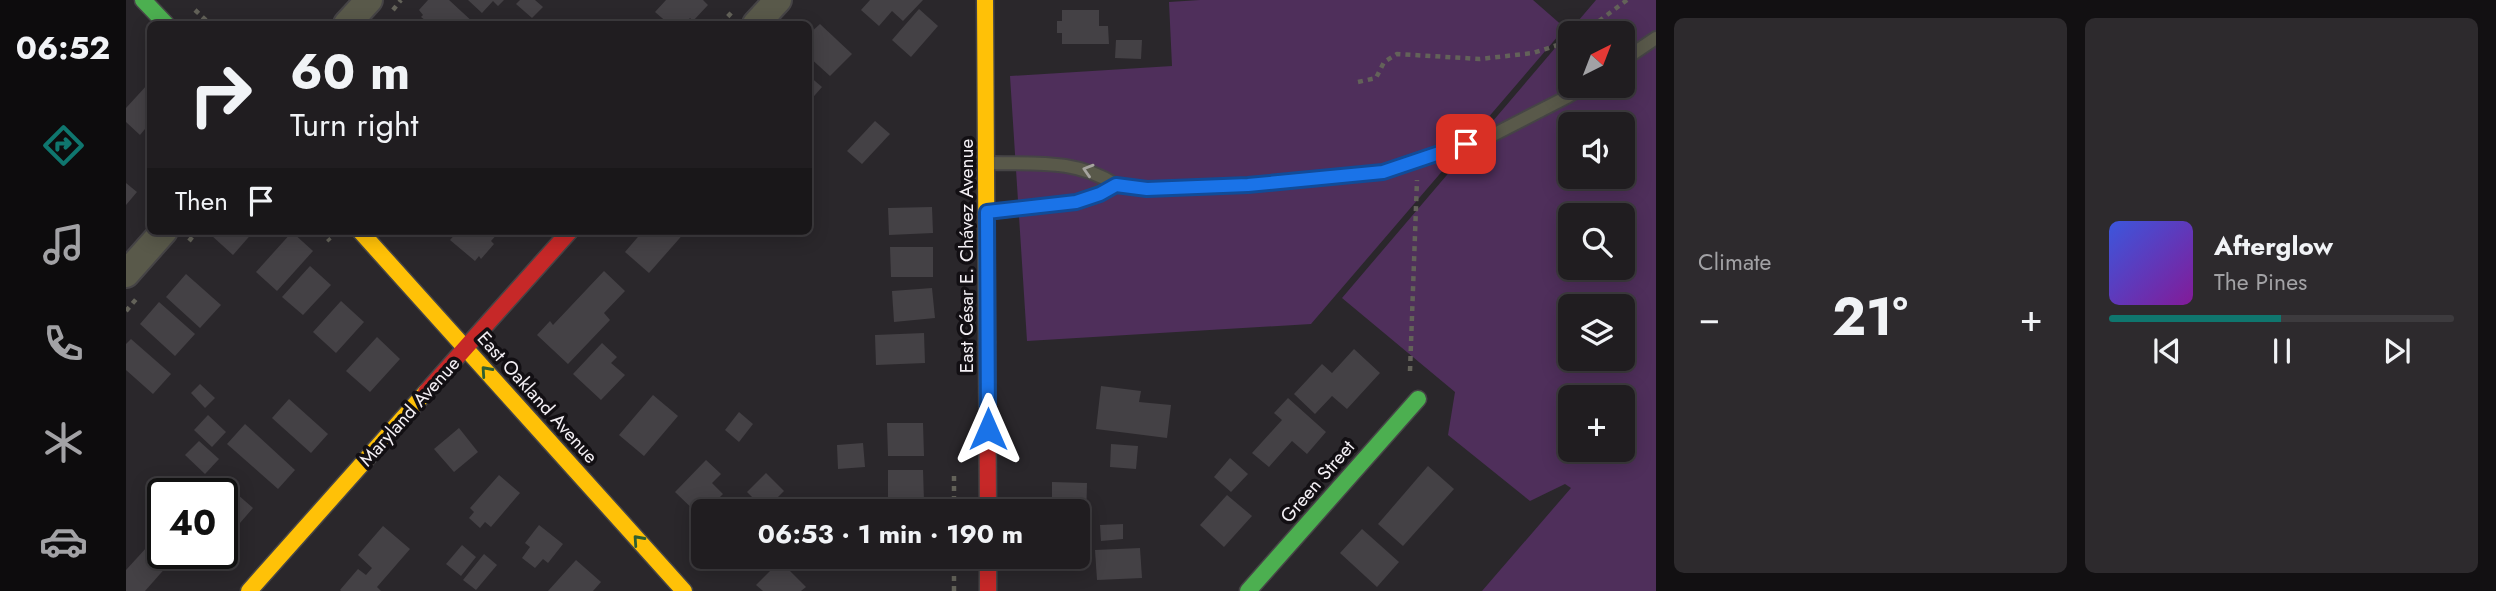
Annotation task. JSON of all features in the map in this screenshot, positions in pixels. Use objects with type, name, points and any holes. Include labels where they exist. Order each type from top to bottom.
[{"type":"street","points":[[143,0],[163,21]]},
{"type":"street","points":[[350,21],[369,0]]},
{"type":"street","points":[[758,21],[778,0]]},
{"type":"street","name":"East César E. Chávez Avenue","points":[[985,0],[988,499]]},
{"type":"street","points":[[126,274],[160,235]]},
{"type":"street","name":"East Oakland Avenue","points":[[364,235],[684,591]]},
{"type":"street","name":"Maryland Avenue","points":[[249,591],[566,235]]},
{"type":"street","name":"Green Street","points":[[1248,591],[1418,399]]},
{"type":"street","points":[[988,569],[988,591]]},
{"type":"lane","points":[[1635,52],[1656,38]]},
{"type":"lane","points":[[986,163],[1073,166],[1100,174],[1116,185],[1147,189],[1248,185],[1383,172],[1491,136],[1565,98]]},
{"type":"lane","points":[[987,212],[1076,202],[1116,185]]},
{"type":"path","points":[[1599,21],[1626,0]]},
{"type":"path","points":[[1359,82],[1376,78],[1384,62],[1396,54],[1480,59],[1533,52],[1558,45]]},
{"type":"path","points":[[1410,373],[1418,160]]},
{"type":"path","points":[[954,569],[954,591]]},
{"type":"shaded area","points":[[1533,0],[1558,22],[1558,36],[1311,324],[1027,341],[1010,76],[1172,66],[1169,2]]},
{"type":"shaded area","points":[[1596,0],[1656,0],[1656,591],[1482,591],[1571,488],[1565,484],[1530,501],[1448,435],[1455,392],[1342,298],[1558,45],[1558,98],[1635,98],[1635,21],[1578,21]]},
{"type":"building","points":[[428,0],[449,0],[472,21],[426,21],[421,17],[423,15],[419,10]]},
{"type":"building","points":[[468,0],[504,0],[498,6],[493,1],[482,13]]},
{"type":"building","points":[[520,0],[535,0],[543,7],[532,18],[516,4]]},
{"type":"building","points":[[666,0],[703,0],[708,5],[693,21],[690,18],[688,21],[666,21],[655,12]]},
{"type":"building","points":[[870,0],[923,0],[903,21],[892,11],[879,26],[861,10]]},
{"type":"building","points":[[919,9],[938,26],[911,57],[892,40]]},
{"type":"building","points":[[1062,10],[1099,10],[1099,26],[1108,26],[1109,44],[1062,44],[1062,33],[1057,33],[1057,21],[1062,21]]},
{"type":"building","points":[[820,24],[852,54],[830,76],[812,60],[812,31]]},
{"type":"building","points":[[1116,40],[1142,40],[1141,59],[1115,58]]},
{"type":"building","points":[[812,78],[822,87],[812,98]]},
{"type":"building","points":[[147,85],[147,127],[140,135],[126,122],[126,108]]},
{"type":"building","points":[[875,121],[890,134],[862,164],[847,151]]},
{"type":"building","points":[[126,183],[137,192],[126,205]]},
{"type":"building","points":[[932,207],[933,233],[889,235],[888,208]]},
{"type":"building","points":[[211,235],[250,235],[233,255]]},
{"type":"building","points":[[289,235],[295,235],[313,251],[277,291],[256,272]]},
{"type":"building","points":[[454,235],[496,235],[491,241],[494,244],[481,259],[479,256],[475,261],[450,240]]},
{"type":"building","points":[[640,235],[682,235],[649,273],[625,252]]},
{"type":"building","points":[[890,247],[933,247],[933,277],[891,277]]},
{"type":"building","points":[[310,266],[331,285],[303,315],[282,297]]},
{"type":"building","points":[[604,271],[625,291],[604,313],[610,320],[568,364],[537,335],[550,321],[553,325]]},
{"type":"building","points":[[186,274],[221,305],[200,328],[166,297]]},
{"type":"building","points":[[932,288],[935,318],[894,322],[892,291]]},
{"type":"building","points":[[341,301],[364,322],[336,353],[313,332]]},
{"type":"building","points":[[159,302],[195,334],[175,356],[140,324]]},
{"type":"building","points":[[924,333],[925,363],[876,365],[875,335]]},
{"type":"building","points":[[377,337],[400,359],[370,392],[346,371]]},
{"type":"building","points":[[131,339],[171,374],[153,394],[126,370],[126,344]]},
{"type":"building","points":[[602,343],[617,357],[611,363],[625,375],[601,400],[573,374]]},
{"type":"building","points":[[1354,349],[1380,373],[1347,409],[1332,396],[1315,414],[1294,394],[1322,364],[1332,373]]},
{"type":"building","points":[[200,384],[215,398],[205,408],[191,393]]},
{"type":"building","points":[[1101,386],[1141,391],[1139,402],[1171,405],[1167,438],[1096,429]]},
{"type":"building","points":[[653,395],[678,416],[644,456],[619,435]]},
{"type":"building","points":[[1288,398],[1326,432],[1307,454],[1292,441],[1269,467],[1252,453],[1282,420],[1274,413]]},
{"type":"building","points":[[289,399],[328,434],[311,453],[272,418]]},
{"type":"building","points":[[739,412],[753,424],[739,442],[725,430]]},
{"type":"building","points":[[208,415],[226,432],[212,447],[194,430]]},
{"type":"building","points":[[887,423],[923,423],[924,456],[888,456]]},
{"type":"building","points":[[245,424],[295,470],[278,489],[227,444]]},
{"type":"building","points":[[459,428],[478,452],[454,472],[434,449]]},
{"type":"building","points":[[199,441],[219,459],[205,474],[185,455]]},
{"type":"building","points":[[863,443],[865,467],[838,469],[837,445]]},
{"type":"building","points":[[1111,444],[1138,446],[1136,469],[1110,467]]},
{"type":"building","points":[[1230,458],[1248,474],[1231,492],[1214,477]]},
{"type":"building","points":[[706,460],[721,474],[712,483],[723,494],[718,499],[691,499],[691,507],[675,492]]},
{"type":"building","points":[[1428,466],[1454,489],[1403,546],[1378,524]]},
{"type":"building","points":[[888,470],[923,470],[924,499],[888,499]]},
{"type":"building","points":[[766,473],[784,491],[776,499],[754,499],[747,492]]},
{"type":"building","points":[[499,475],[520,493],[491,527],[485,522],[480,528],[469,518],[474,512],[470,508]]},
{"type":"building","points":[[1052,482],[1087,483],[1087,499],[1052,499]]},
{"type":"building","points":[[238,495],[253,508],[238,525]]},
{"type":"building","points":[[1227,495],[1252,516],[1224,547],[1200,525]]},
{"type":"building","points":[[1123,524],[1123,539],[1101,541],[1100,525]]},
{"type":"building","points":[[539,525],[563,544],[548,563],[543,559],[535,568],[522,558],[530,547],[525,543]]},
{"type":"building","points":[[383,526],[410,549],[377,587],[381,591],[341,591],[358,569],[366,575],[372,568],[358,555]]},
{"type":"building","points":[[1362,529],[1399,562],[1377,587],[1340,553]]},
{"type":"building","points":[[462,545],[476,557],[461,576],[446,564]]},
{"type":"building","points":[[147,547],[147,569],[164,569],[145,591],[126,591],[126,570]]},
{"type":"building","points":[[1140,548],[1142,578],[1097,580],[1095,550]]},
{"type":"building","points":[[484,554],[497,565],[476,590],[463,580]]},
{"type":"building","points":[[576,560],[601,582],[593,591],[548,591]]},
{"type":"building","points":[[772,569],[788,569],[806,587],[801,591],[763,591],[756,585]]},
{"type":"traffic: fast","points":[[143,0],[163,21]]},
{"type":"traffic: fast","points":[[1248,591],[1418,399]]},
{"type":"traffic: slow","points":[[985,0],[987,342]]},
{"type":"traffic: slow","points":[[364,235],[684,591]]},
{"type":"traffic: slow","points":[[249,591],[426,392]]},
{"type":"traffic: jam","points":[[426,392],[566,235]]},
{"type":"traffic: jam","points":[[987,342],[988,499]]},
{"type":"traffic: jam","points":[[988,569],[988,591]]},
{"type":"route","points":[[988,429],[987,212],[1076,202],[1116,185],[1147,189],[1248,185],[1383,172],[1466,144]]}]
